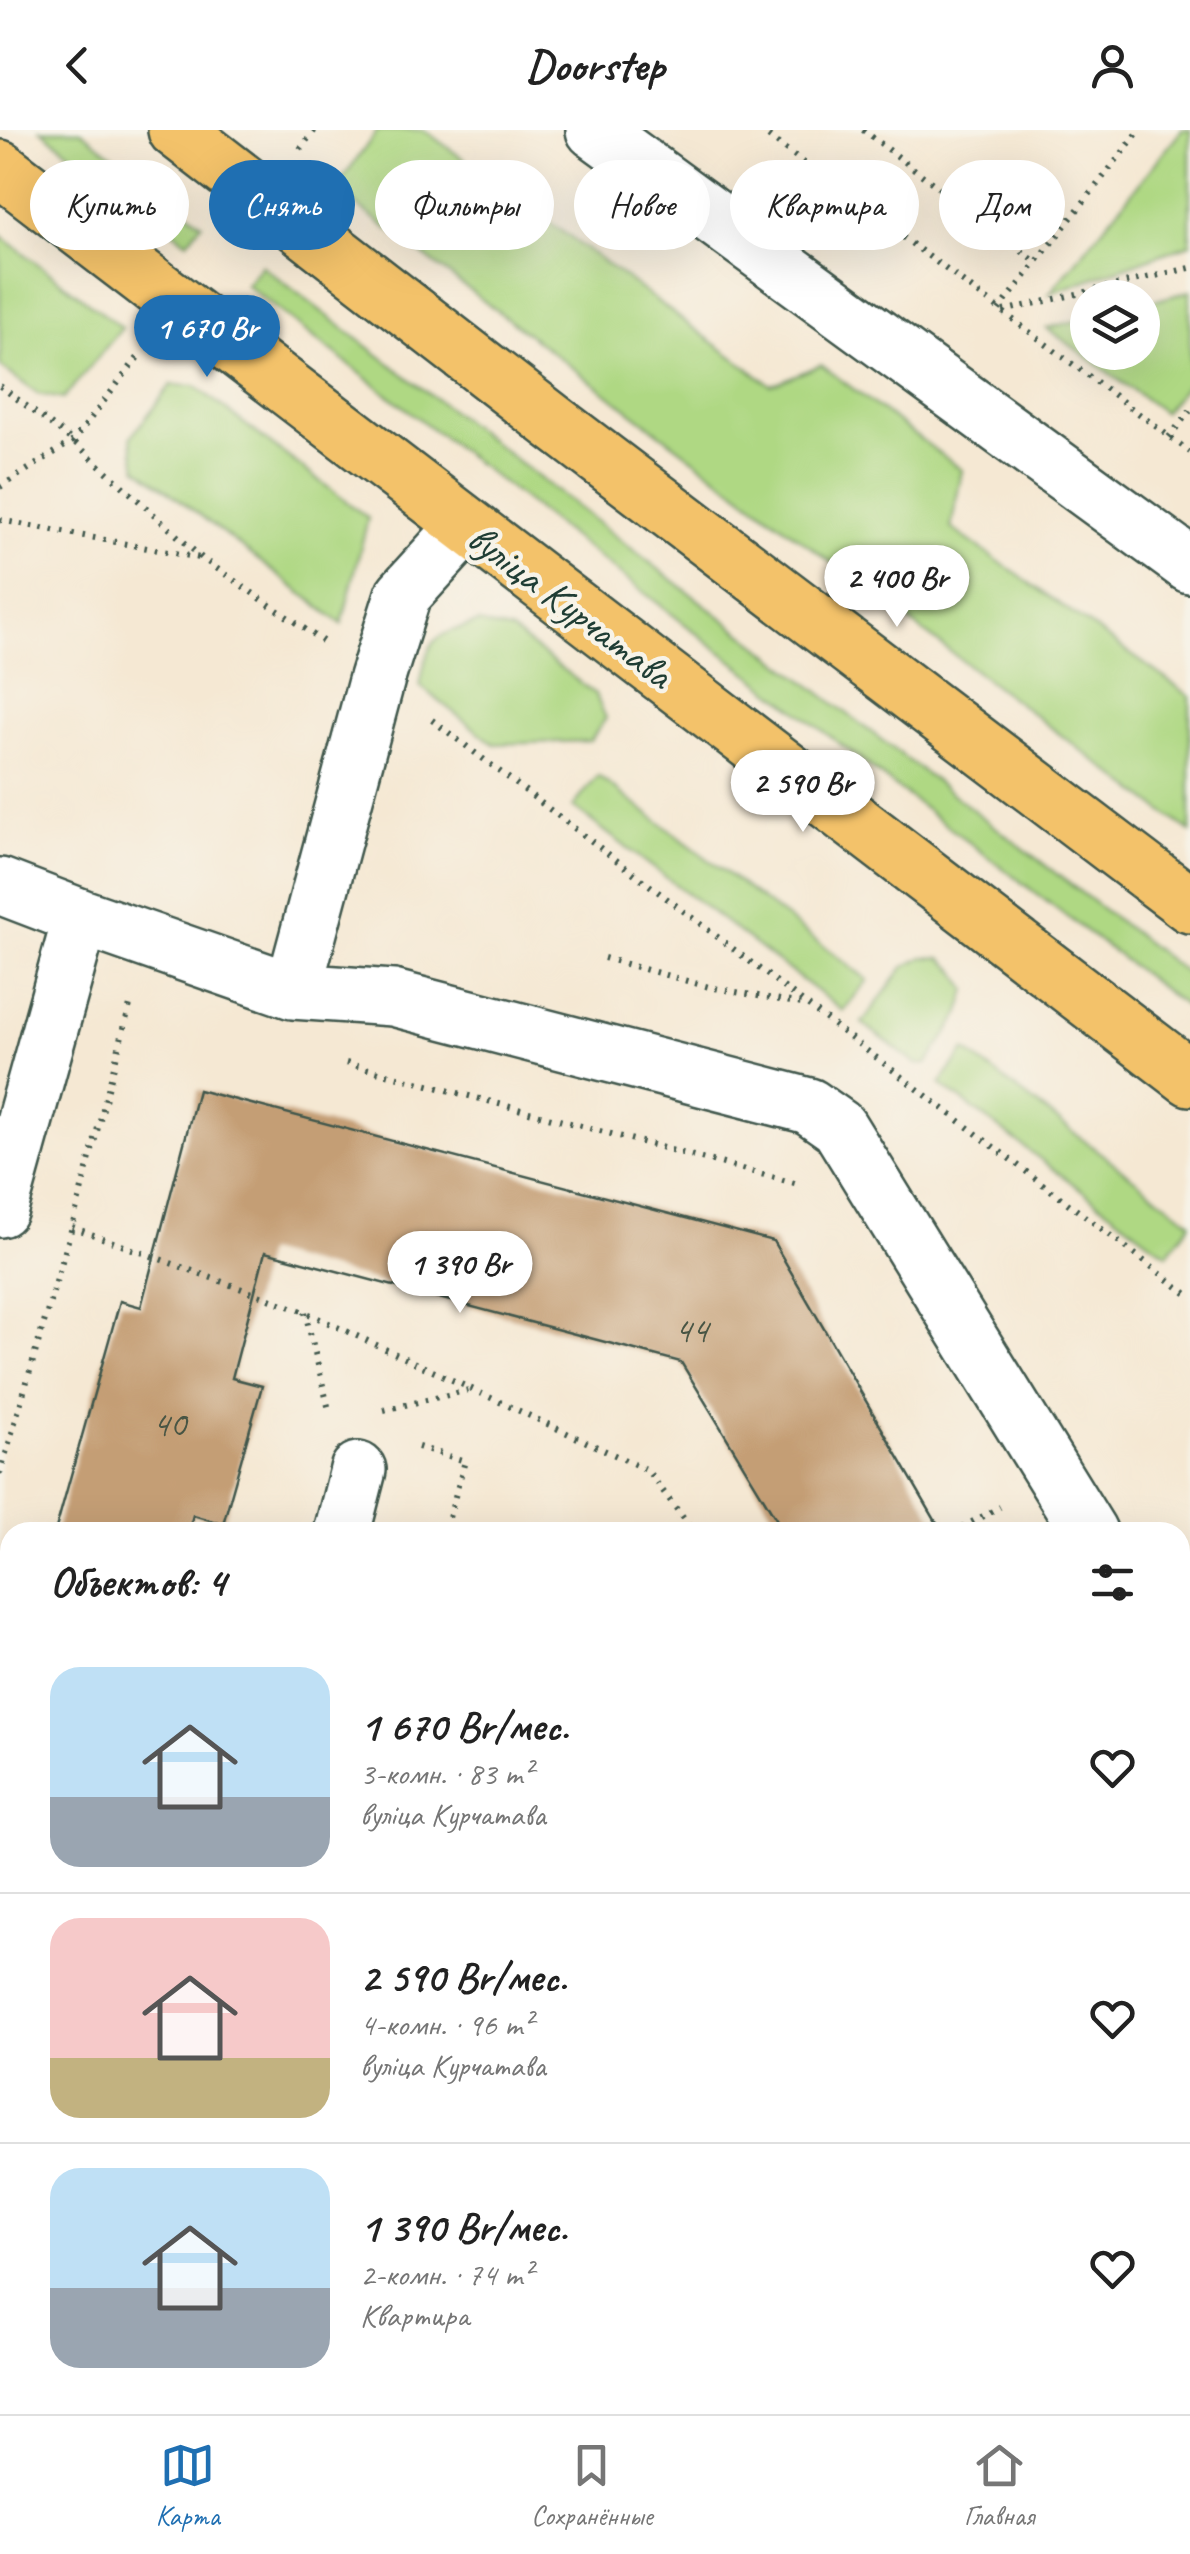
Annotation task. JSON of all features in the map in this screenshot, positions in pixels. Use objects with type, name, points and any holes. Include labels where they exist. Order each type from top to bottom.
[{"type":"main road","points":[[176,130],[553,422],[1190,904]]},
{"type":"main road","name":"вуліца Курчатава","points":[[0,168],[1190,1078]]},
{"type":"lane","points":[[594,130],[1190,565]]},
{"type":"lane","points":[[293,991],[376,678],[403,595],[466,526]]},
{"type":"lane","points":[[0,886],[293,991],[393,998],[810,1106],[838,1128],[1083,1522]]},
{"type":"lane","points":[[0,1209],[81,917]]},
{"type":"lane","points":[[345,1522],[358,1470]]},
{"type":"path","points":[[760,130],[1190,452]]},
{"type":"path","points":[[863,130],[1036,262]]},
{"type":"path","points":[[1001,311],[1140,130]]},
{"type":"path","points":[[1001,311],[1190,268]]},
{"type":"path","points":[[0,386],[73,441],[203,558],[376,678],[1190,1296]]},
{"type":"path","points":[[1169,437],[1190,411]]},
{"type":"path","points":[[0,488],[73,441]]},
{"type":"path","points":[[0,520],[203,558]]},
{"type":"path","points":[[604,958],[709,988],[809,1006]]},
{"type":"path","points":[[0,1474],[72,1227],[130,1004],[149,1010]]},
{"type":"path","points":[[342,1062],[804,1186]]},
{"type":"path","points":[[72,1227],[304,1312],[647,1470],[686,1522]]},
{"type":"path","points":[[304,1312],[332,1423]]},
{"type":"path","points":[[971,1522],[1015,1499]]},
{"type":"green space","points":[[41,130],[80,130],[119,160],[80,160]]},
{"type":"green space","points":[[378,130],[424,130],[465,160],[375,160],[375,219],[355,204],[355,162]]},
{"type":"green space","points":[[1182,130],[1190,130],[1190,244],[1087,280],[1070,280],[1070,286],[1050,293]]},
{"type":"green space","points":[[189,213],[202,223],[189,239]]},
{"type":"green space","points":[[554,226],[574,240],[574,250],[587,250],[771,385],[821,365],[962,470],[951,528],[1190,696],[1190,832],[416,250],[554,250]]},
{"type":"green space","points":[[0,235],[122,328],[63,399],[38,394],[0,366]]},
{"type":"green space","points":[[261,265],[1190,976],[1190,1010],[246,285]]},
{"type":"green space","points":[[1190,291],[1190,381],[1163,412],[1105,370],[1160,370],[1160,299]]},
{"type":"green space","points":[[1070,322],[1070,345],[1047,328]]},
{"type":"green space","points":[[171,385],[195,386],[368,518],[342,624],[137,467],[131,437]]},
{"type":"green space","points":[[479,623],[513,632],[595,694],[606,718],[590,741],[494,744],[420,686],[426,657],[435,641],[451,631]]},
{"type":"green space","points":[[598,776],[868,980],[843,1011],[573,807]]},
{"type":"green space","points":[[923,957],[942,958],[956,971],[967,990],[959,1016],[927,1064],[916,1064],[862,1023],[903,968]]},
{"type":"green space","points":[[965,1050],[1190,1221],[1167,1254],[940,1084]]},
{"type":"building","points":[[198,1090],[773,1241],[936,1522],[778,1522],[681,1362],[265,1252],[232,1378],[262,1386],[224,1522],[193,1515],[191,1522],[58,1522],[120,1301],[141,1307]]}]
